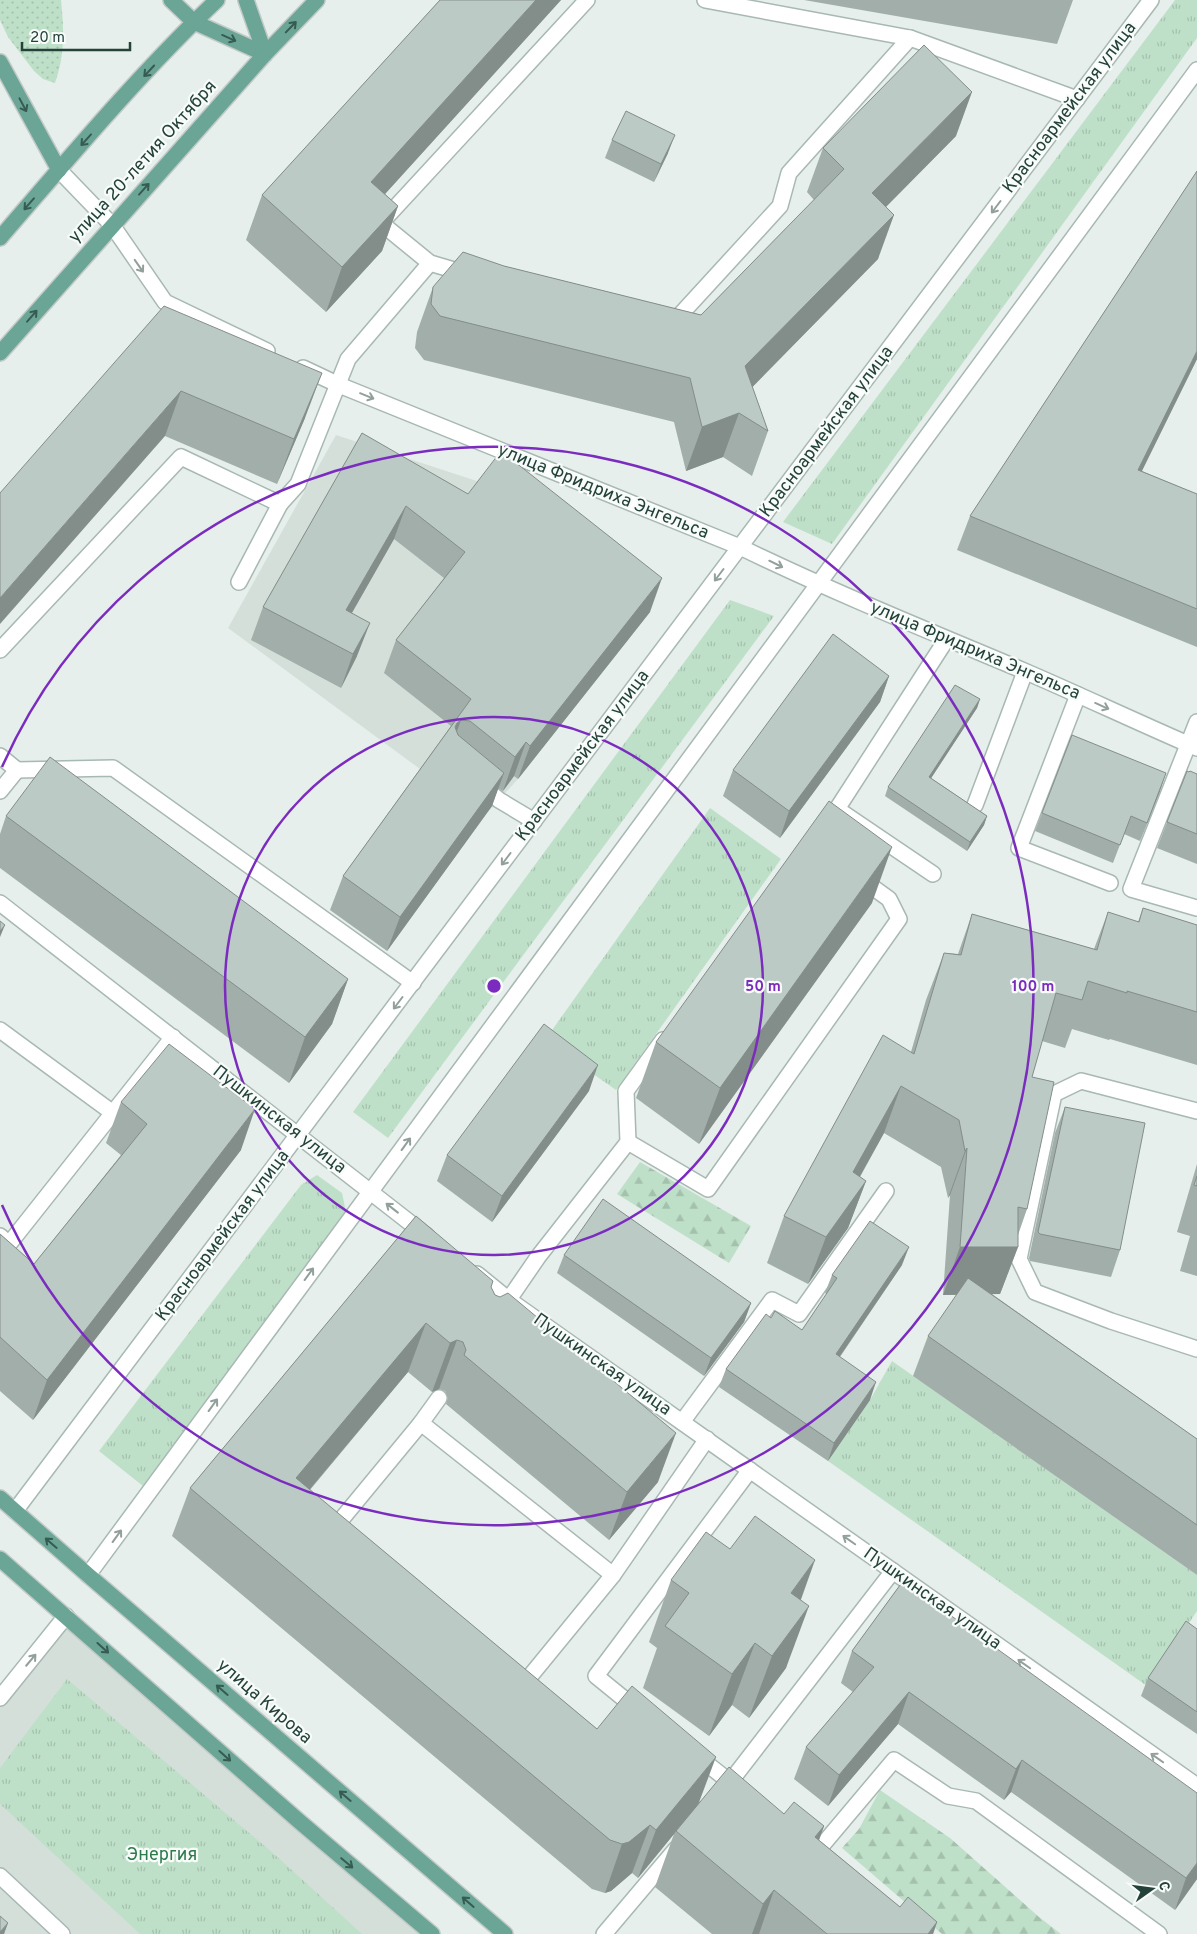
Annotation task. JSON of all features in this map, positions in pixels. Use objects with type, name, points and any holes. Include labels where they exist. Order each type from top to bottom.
[{"type":"main road","points":[[171,0],[194,22],[264,54]]},
{"type":"main road","points":[[0,238],[59,170],[194,22],[217,0]]},
{"type":"main road","points":[[246,0],[264,54]]},
{"type":"main road","name":"улица 20-летия Октября","points":[[0,353],[264,54],[317,0]]},
{"type":"main road","points":[[0,62],[59,170]]},
{"type":"main road","name":"улица Кирова","points":[[0,1498],[505,1934]]},
{"type":"main road","points":[[0,1559],[292,1816],[432,1934]]},
{"type":"street","points":[[477,277],[430,263],[382,223],[587,0]]},
{"type":"street","points":[[705,0],[910,38],[1077,99]]},
{"type":"street","name":"Красноармейская улица","points":[[15,1511],[1151,0]]},
{"type":"street","points":[[662,334],[780,206],[789,174],[910,38]]},
{"type":"street","points":[[88,1575],[1197,70]]},
{"type":"street","name":"улица Фридриха Энгельса","points":[[59,170],[112,226],[165,302],[339,385],[740,547],[946,640],[1025,672],[1193,746]]},
{"type":"street","points":[[239,582],[280,504],[298,484],[348,359],[430,263]]},
{"type":"street","points":[[0,650],[181,457],[280,504]]},
{"type":"street","points":[[933,874],[837,809],[946,640]]},
{"type":"street","points":[[975,805],[1025,672]]},
{"type":"street","points":[[1078,695],[1019,848],[1110,882]]},
{"type":"street","points":[[1197,722],[1193,746],[1132,889],[1197,908]]},
{"type":"street","points":[[0,756],[17,770],[113,768],[413,983]]},
{"type":"street","points":[[0,791],[17,770]]},
{"type":"street","points":[[465,773],[499,800],[534,821]]},
{"type":"street","points":[[628,1142],[708,1189],[899,919],[889,899],[852,872]]},
{"type":"street","name":"Пушкинская улица","points":[[0,903],[436,1242]]},
{"type":"street","points":[[493,1323],[538,1258],[628,1142],[626,1091],[671,1028]]},
{"type":"street","points":[[0,1030],[113,1113]]},
{"type":"street","points":[[0,1236],[9,1244],[173,1037]]},
{"type":"street","points":[[1197,1111],[1080,1081],[1054,1094],[1019,1259],[1035,1292],[1111,1321],[1197,1349]]},
{"type":"street","points":[[682,1422],[772,1300],[799,1314],[886,1191]]},
{"type":"street","name":"Пушкинская улица","points":[[465,1266],[509,1300],[1197,1786]]},
{"type":"street","points":[[341,1546],[328,1536],[421,1423],[439,1398]]},
{"type":"street","points":[[421,1423],[613,1575]]},
{"type":"street","points":[[505,1680],[518,1691],[613,1575],[707,1440]]},
{"type":"street","points":[[648,1717],[596,1676],[750,1470]]},
{"type":"street","points":[[718,1797],[893,1571]]},
{"type":"street","points":[[0,1698],[66,1616]]},
{"type":"street","points":[[685,1747],[744,1794]]},
{"type":"street","points":[[829,1867],[810,1851],[894,1760],[948,1796],[976,1801],[1159,1934]]},
{"type":"street","points":[[604,1934],[685,1839]]},
{"type":"street","points":[[0,1876],[62,1934]]},
{"type":"shaded area","points":[[336,435],[489,485],[650,612],[518,779],[484,816],[228,628]]},
{"type":"shaded area","points":[[66,1616],[432,1934],[0,1934],[0,1698]]},
{"type":"green space","points":[[0,0],[61,0],[63,42],[61,62],[55,83],[43,79],[34,71],[8,37],[0,20]]},
{"type":"green space","points":[[1175,0],[1197,0],[1197,38],[832,544],[783,522]]},
{"type":"green space","points":[[730,600],[774,616],[388,1138],[353,1112]]},
{"type":"green space","points":[[710,808],[781,859],[616,1090],[545,1040]]},
{"type":"green space","points":[[640,1162],[751,1226],[729,1263],[617,1194]]},
{"type":"green space","points":[[317,1175],[342,1193],[346,1212],[143,1486],[99,1451],[301,1185]]},
{"type":"green space","points":[[892,1361],[1197,1575],[1197,1611],[1147,1686],[828,1461],[870,1400]]},
{"type":"green space","name":"Энергия","points":[[67,1679],[273,1853],[362,1934],[140,1934],[0,1804],[0,1768]]},
{"type":"green space","points":[[880,1790],[950,1838],[1039,1917],[1061,1934],[942,1934],[842,1848],[859,1829]]},
{"type":"building","points":[[440,0],[536,0],[371,182],[398,206],[342,267],[262,195]]},
{"type":"building","points":[[924,45],[972,92],[872,193],[894,215],[745,366],[768,431],[739,413],[702,427],[690,378],[440,316],[431,304],[433,287],[463,252],[504,266],[701,315],[844,169],[823,148]]},
{"type":"building","points":[[626,111],[675,135],[661,164],[612,140]]},
{"type":"building","points":[[1197,171],[1197,351],[1138,470],[1197,494],[1197,609],[970,516]]},
{"type":"building","points":[[164,306],[322,373],[294,439],[181,391],[0,598],[0,493]]},
{"type":"building","points":[[362,433],[468,494],[501,451],[662,578],[530,746],[526,742],[515,757],[470,721],[461,720],[457,723],[455,727],[458,735],[504,773],[400,917],[343,876],[471,699],[396,640],[465,552],[406,506],[346,610],[370,623],[353,654],[263,607]]},
{"type":"building","points":[[833,634],[889,676],[789,811],[733,770]]},
{"type":"building","points":[[955,685],[980,699],[929,777],[987,816],[970,842],[888,787]]},
{"type":"building","points":[[1072,735],[1166,773],[1147,823],[1131,816],[1120,845],[1042,813]]},
{"type":"building","points":[[50,757],[348,979],[305,1037],[6,816]]},
{"type":"building","points":[[1187,771],[1197,774],[1197,834],[1167,822]]},
{"type":"building","points":[[829,801],[892,847],[720,1088],[656,1042]]},
{"type":"building","points":[[1143,908],[1197,925],[1197,1012],[1088,981],[1082,1000],[1056,993],[1032,1077],[1054,1082],[1027,1209],[1018,1207],[1018,1247],[960,1247],[967,1148],[965,1151],[959,1120],[901,1086],[853,1172],[866,1181],[826,1237],[784,1216],[883,1035],[914,1054],[944,953],[961,955],[972,914],[1097,950],[1108,912],[1139,922]]},
{"type":"building","points":[[0,921],[5,925],[0,931]]},
{"type":"building","points":[[544,1024],[598,1065],[502,1196],[447,1155]]},
{"type":"building","points":[[169,1044],[255,1109],[47,1380],[0,1337],[0,1234],[34,1264],[147,1124],[121,1102]]},
{"type":"building","points":[[1065,1107],[1145,1123],[1120,1250],[1040,1234],[1038,1232]]},
{"type":"building","points":[[603,1199],[751,1303],[711,1358],[564,1255]]},
{"type":"building","points":[[416,1216],[493,1281],[491,1287],[495,1295],[500,1297],[508,1293],[676,1433],[627,1492],[464,1355],[466,1350],[463,1342],[457,1340],[450,1343],[426,1323],[296,1478],[597,1729],[632,1686],[716,1757],[656,1830],[650,1825],[629,1842],[622,1844],[610,1840],[190,1488]]},
{"type":"building","points":[[870,1221],[909,1247],[836,1354],[876,1382],[834,1443],[726,1369],[766,1314],[771,1318],[775,1311],[802,1330],[837,1278],[832,1275]]},
{"type":"building","points":[[968,1278],[1197,1439],[1197,1525],[928,1336]]},
{"type":"building","points":[[755,1516],[815,1560],[791,1593],[809,1606],[772,1656],[755,1643],[732,1674],[665,1626],[689,1593],[671,1580],[706,1532],[730,1549]]},
{"type":"building","points":[[903,1581],[1197,1793],[1197,1863],[1186,1878],[1022,1760],[1016,1769],[909,1692],[839,1775],[806,1747],[874,1667],[852,1651]]},
{"type":"building","points":[[1186,1621],[1197,1629],[1197,1712],[1148,1678]]},
{"type":"building","points":[[729,1767],[784,1814],[794,1802],[824,1826],[815,1837],[900,1907],[908,1897],[937,1922],[928,1934],[827,1934],[774,1890],[763,1904],[676,1831]]},
{"type":"building","points":[[0,1916],[8,1923],[0,1932]]}]
